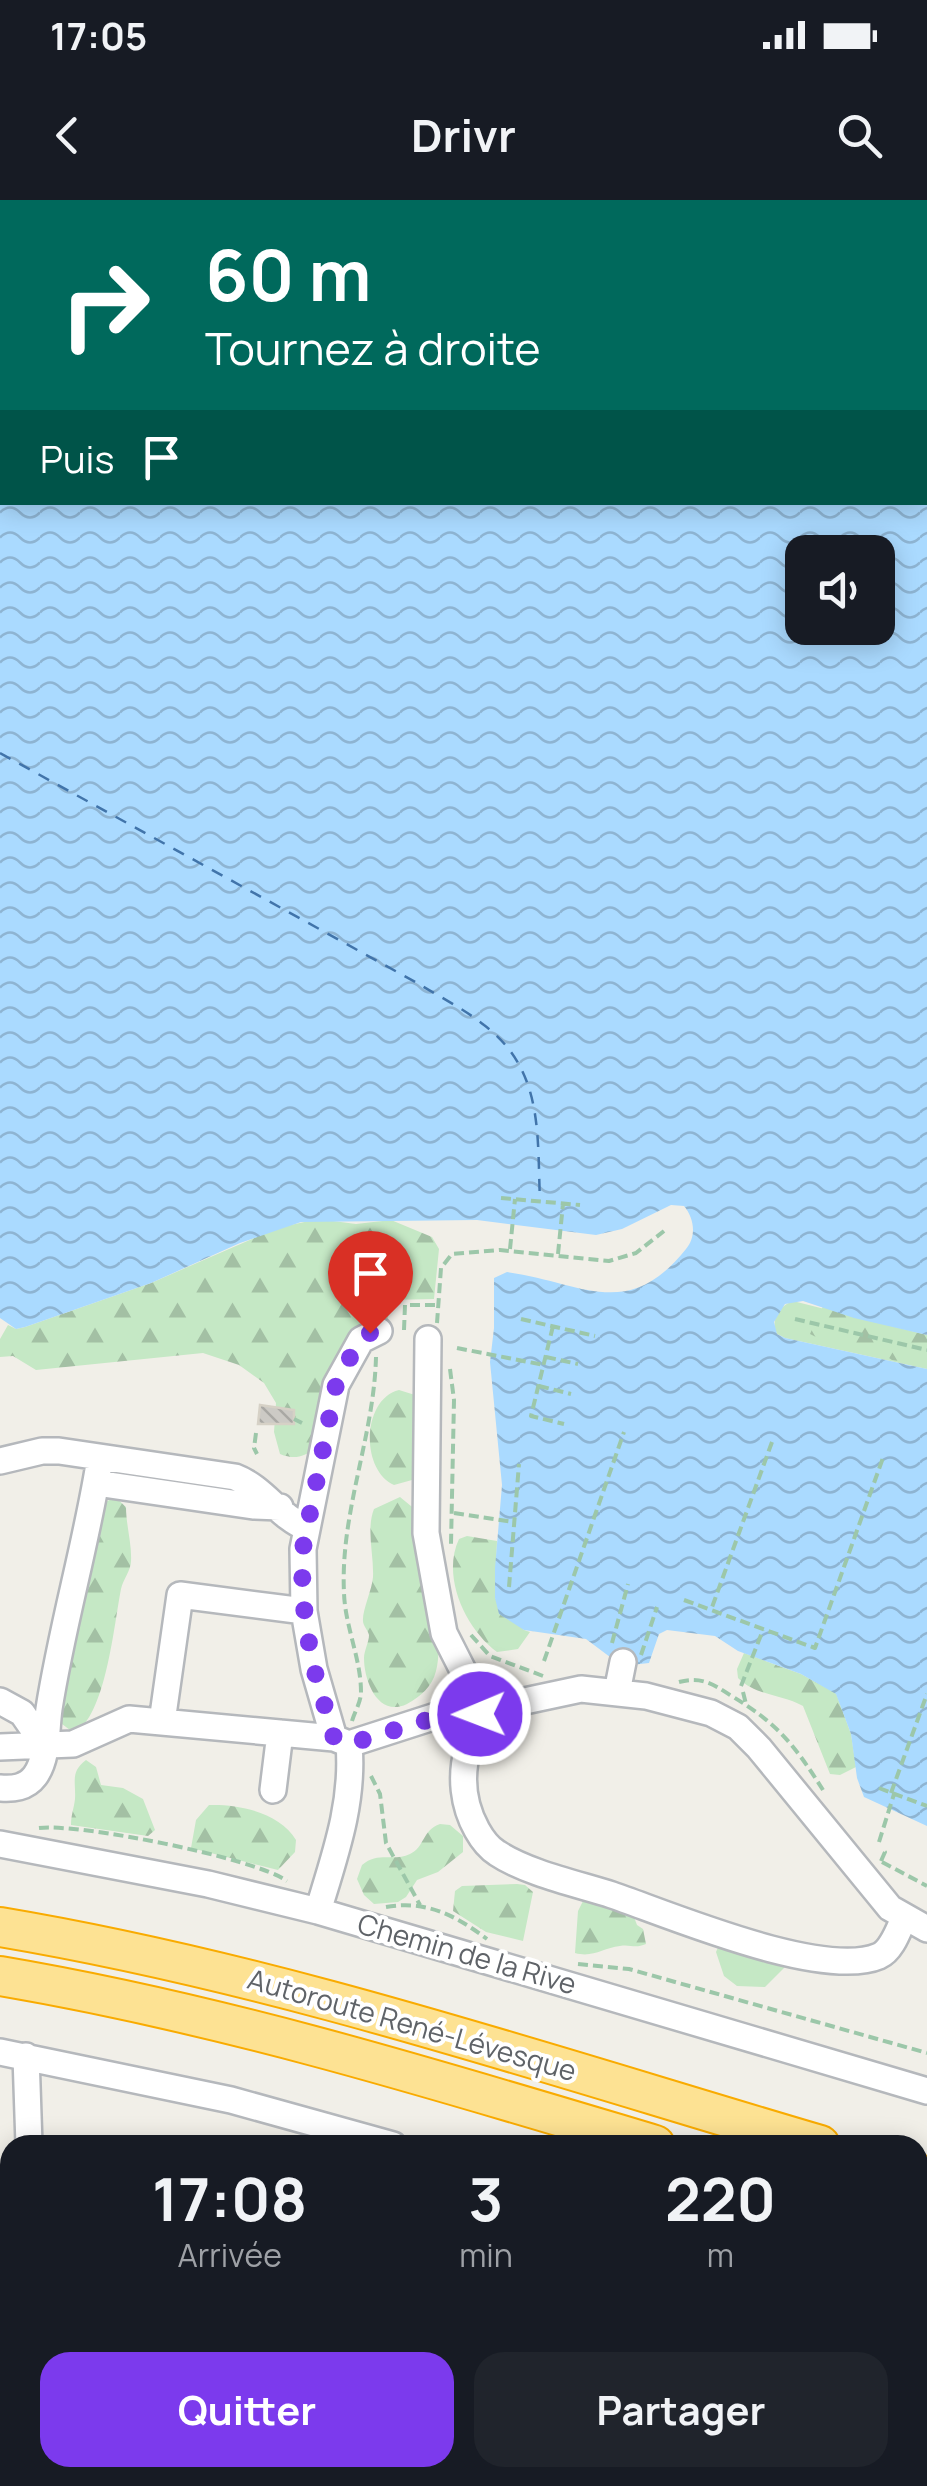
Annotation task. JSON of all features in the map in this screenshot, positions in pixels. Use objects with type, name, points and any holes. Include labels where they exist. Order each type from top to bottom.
[{"type":"highway","name":"Autoroute René-Lévesque","points":[[0,1926],[115,1947],[296,1989],[786,2135]]},
{"type":"highway","name":"Autoroute René-Lévesque","points":[[0,1976],[109,1995],[273,2033],[621,2135]]},
{"type":"street","points":[[0,1747],[73,1744],[121,1721],[344,1735],[480,1704],[504,1704],[581,1689],[617,1692],[712,1713],[738,1727],[881,1899],[916,1924],[884,1954],[868,1959],[818,1958],[738,1938],[499,1854],[476,1827],[464,1790],[465,1760],[480,1704],[444,1633],[426,1533],[427,1334]]},
{"type":"street","points":[[318,1911],[330,1869],[354,1842],[360,1816],[358,1776],[314,1669],[304,1610],[306,1528],[336,1385],[361,1340],[378,1338]]},
{"type":"street","points":[[0,1461],[42,1451],[98,1471],[235,1478],[256,1486],[306,1528]]},
{"type":"street","points":[[0,1788],[20,1787],[34,1777],[45,1746],[54,1678],[98,1471]]},
{"type":"street","points":[[162,1722],[180,1595],[304,1610]]},
{"type":"street","points":[[617,1692],[624,1659]]},
{"type":"street","points":[[0,1702],[22,1713],[45,1746]]},
{"type":"street","points":[[273,1790],[280,1732]]},
{"type":"street","name":"Chemin de la Rive","points":[[0,1844],[194,1881],[318,1911],[927,2091]]},
{"type":"street","points":[[0,2052],[151,2082],[315,2134]]},
{"type":"street","points":[[26,2056],[29,2135]]},
{"type":"path","points":[[501,1198],[580,1205]]},
{"type":"path","points":[[510,1251],[515,1199]]},
{"type":"path","points":[[558,1255],[563,1204]]},
{"type":"path","points":[[438,1305],[405,1305],[404,1330],[427,1334],[438,1305],[441,1268],[447,1257],[469,1251],[510,1251],[616,1260],[644,1249],[664,1231]]},
{"type":"path","points":[[521,1319],[595,1336]]},
{"type":"path","points":[[795,1319],[927,1350]]},
{"type":"path","points":[[553,1326],[531,1416],[564,1424]]},
{"type":"path","points":[[344,1735],[360,1701],[361,1688],[345,1606],[344,1560],[352,1490],[372,1409],[378,1338]]},
{"type":"path","points":[[457,1348],[544,1365]]},
{"type":"path","points":[[546,1357],[578,1364]]},
{"type":"path","points":[[448,1365],[454,1400],[450,1552]]},
{"type":"path","points":[[538,1386],[571,1394]]},
{"type":"path","points":[[294,1419],[302,1424]]},
{"type":"path","points":[[256,1432],[254,1448],[258,1454]]},
{"type":"path","points":[[544,1660],[624,1432]]},
{"type":"path","points":[[712,1610],[772,1442]]},
{"type":"path","points":[[684,1600],[815,1648],[884,1455]]},
{"type":"path","points":[[509,1587],[519,1464]]},
{"type":"path","points":[[452,1513],[514,1522]]},
{"type":"path","points":[[624,1659],[628,1584]]},
{"type":"path","points":[[624,1659],[657,1607]]},
{"type":"path","points":[[746,1704],[742,1689],[763,1628]]},
{"type":"path","points":[[468,1630],[490,1656],[536,1674]]},
{"type":"path","points":[[879,1842],[927,1694]]},
{"type":"path","points":[[358,1776],[380,1794],[391,1855],[420,1905]]},
{"type":"path","points":[[880,1788],[927,1806]]},
{"type":"path","points":[[33,1830],[64,1828],[191,1851],[266,1868],[298,1888]]},
{"type":"path","points":[[881,1849],[885,1852],[881,1862]]},
{"type":"path","name":"Chemin de la Rive","points":[[379,1909],[420,1905],[450,1915],[494,1943]]},
{"type":"path","name":"Chemin de la Rive","points":[[570,1963],[629,1969],[927,2053]]},
{"type":"green space","points":[[318,1219],[356,1224],[391,1220],[432,1237],[439,1249],[434,1299],[389,1300],[388,1320],[371,1321],[316,1448],[303,1455],[280,1454],[274,1432],[276,1403],[264,1383],[239,1365],[203,1353],[36,1370],[13,1356],[0,1357],[0,1339],[8,1325],[16,1329],[25,1327],[151,1283],[277,1228]]},
{"type":"green space","points":[[793,1301],[927,1335],[927,1369],[777,1334],[777,1314]]},
{"type":"green space","points":[[823,1306],[854,1318],[927,1335],[927,1365],[892,1360],[810,1334]]},
{"type":"green space","points":[[399,1390],[415,1395],[421,1417],[417,1474],[412,1480],[394,1485],[375,1465],[370,1435],[378,1407]]},
{"type":"green space","points":[[115,1497],[126,1507],[131,1564],[121,1589],[101,1689],[85,1723],[74,1733],[62,1724],[60,1697],[102,1504]]},
{"type":"green space","points":[[400,1497],[417,1511],[436,1615],[438,1655],[429,1686],[412,1701],[397,1707],[381,1702],[370,1686],[364,1658],[369,1635],[363,1621],[373,1577],[370,1534],[374,1509]]},
{"type":"green space","points":[[467,1536],[497,1541],[495,1598],[530,1632],[518,1649],[497,1652],[475,1630],[460,1601],[454,1554],[459,1539]]},
{"type":"green space","points":[[744,1653],[801,1674],[836,1693],[851,1734],[856,1767],[840,1775],[830,1774],[803,1706],[753,1688],[738,1678],[737,1669]]},
{"type":"green space","points":[[86,1760],[96,1767],[101,1785],[123,1788],[143,1799],[155,1830],[148,1836],[71,1825],[76,1773]]},
{"type":"green space","points":[[209,1805],[233,1806],[270,1817],[296,1840],[295,1852],[278,1870],[191,1848],[196,1820]]},
{"type":"green space","points":[[440,1824],[450,1825],[463,1836],[463,1852],[438,1872],[417,1880],[398,1902],[374,1904],[364,1895],[357,1879],[362,1865],[374,1858],[410,1854]]},
{"type":"green space","points":[[517,1884],[533,1892],[523,1941],[486,1932],[453,1911],[455,1891],[462,1886]]},
{"type":"green space","points":[[583,1901],[634,1917],[643,1929],[646,1944],[575,1953],[578,1911]]},
{"type":"green space","points":[[719,1945],[788,1964],[765,1987],[737,1986],[724,1976],[716,1952]]},
{"type":"water","points":[[0,505],[927,505],[927,1335],[803,1301],[785,1304],[774,1322],[777,1334],[785,1338],[927,1369],[927,1826],[864,1797],[857,1778],[851,1734],[836,1694],[801,1674],[738,1651],[715,1636],[667,1630],[659,1634],[649,1663],[631,1665],[614,1660],[586,1639],[524,1630],[499,1614],[495,1568],[502,1485],[490,1362],[494,1278],[507,1272],[602,1292],[644,1285],[664,1272],[689,1244],[693,1227],[684,1206],[671,1205],[622,1229],[596,1235],[477,1220],[301,1222],[240,1243],[151,1283],[16,1329],[0,1318]]},
{"type":"building","points":[[260,1405],[294,1410],[294,1424],[258,1424]]},
{"type":"ferry route","points":[[0,753],[419,984],[484,1025],[504,1043],[527,1083],[537,1128],[540,1201]]},
{"type":"route","points":[[370,1333],[356,1346],[336,1385],[306,1528],[302,1591],[314,1669],[334,1738],[349,1744],[461,1708],[480,1704],[480,1714]]}]
